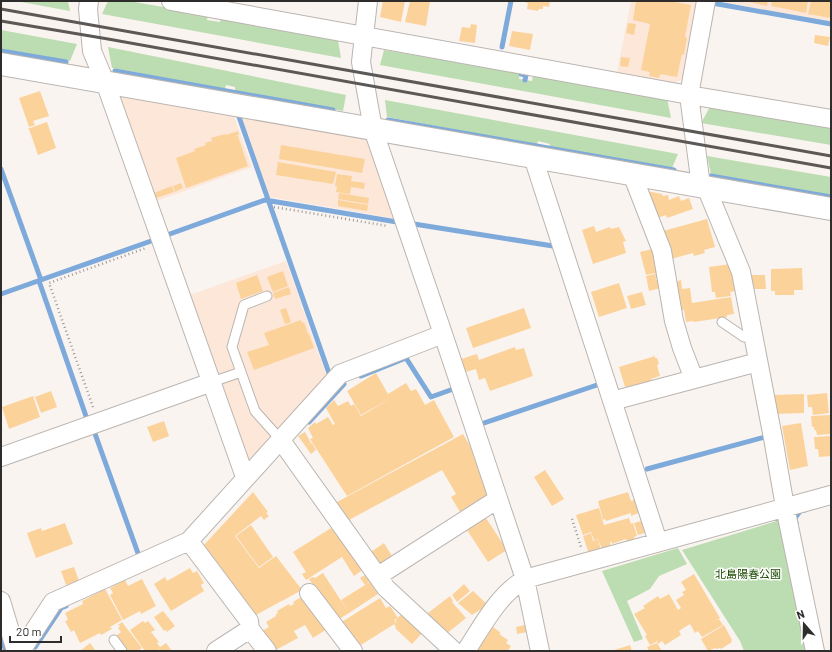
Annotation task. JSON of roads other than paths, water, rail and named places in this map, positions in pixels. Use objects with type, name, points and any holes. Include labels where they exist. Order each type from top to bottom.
[{"type":"street","points":[[89,1],[88,9],[92,51],[105,82],[245,478]]},
{"type":"street","points":[[171,1],[689,95],[831,119]]},
{"type":"street","points":[[368,1],[361,62],[373,129],[525,579],[540,651]]},
{"type":"street","points":[[706,1],[689,95],[703,187],[741,272],[785,507],[815,651]]},
{"type":"street","points":[[1,64],[831,209]]},
{"type":"street","points":[[533,157],[658,542]]},
{"type":"street","points":[[632,174],[662,251],[674,322],[694,379]]},
{"type":"street","points":[[23,650],[53,602],[189,541],[340,374],[443,334]]},
{"type":"street","points":[[612,401],[758,362]]},
{"type":"street","points":[[1,457],[212,382]]},
{"type":"street","points":[[280,439],[386,588],[454,651]]},
{"type":"street","points":[[466,651],[496,605],[513,586],[525,579],[831,494]]},
{"type":"street","points":[[378,576],[498,499]]},
{"type":"street","points":[[189,541],[249,621],[250,629],[267,651]]},
{"type":"street","points":[[309,593],[353,651]]},
{"type":"street","points":[[1,601],[23,650]]},
{"type":"street","points":[[216,651],[250,629]]},
{"type":"lane","points":[[267,296],[244,305],[232,347],[255,411],[280,439]]},
{"type":"lane","points":[[722,322],[744,337],[753,335]]},
{"type":"lane","points":[[212,382],[241,372]]},
{"type":"lane","points":[[114,640],[122,651]]},
{"type":"waterway","points":[[502,47],[511,1]]},
{"type":"waterway","points":[[712,3],[831,24]]},
{"type":"waterway","points":[[1,51],[66,62]]},
{"type":"waterway","points":[[115,71],[333,110]]},
{"type":"waterway","points":[[521,74],[526,75],[525,80]]},
{"type":"waterway","points":[[238,114],[330,376]]},
{"type":"waterway","points":[[388,120],[674,170]]},
{"type":"waterway","points":[[1,169],[41,280]]},
{"type":"waterway","points":[[711,176],[831,197]]},
{"type":"waterway","points":[[167,235],[265,200],[397,222]]},
{"type":"waterway","points":[[414,224],[553,246]]},
{"type":"waterway","points":[[1,294],[154,240]]},
{"type":"waterway","points":[[39,281],[87,419]]},
{"type":"waterway","points":[[361,376],[406,358],[431,397],[456,388],[456,391]]},
{"type":"waterway","points":[[309,422],[344,384]]},
{"type":"waterway","points":[[481,424],[600,384]]},
{"type":"waterway","points":[[94,431],[139,556]]},
{"type":"waterway","points":[[647,469],[765,437]]},
{"type":"waterway","points":[[796,523],[795,518],[801,510],[805,510]]},
{"type":"waterway","points":[[35,647],[61,608],[66,606]]},
{"type":"waterway","points":[[1,638],[6,651]]},
{"type":"railway","points":[[1,9],[831,156]]},
{"type":"railway","points":[[1,21],[831,168]]},
{"type":"park label","name":"北島陽春公園","points":[[748,574]]}]
